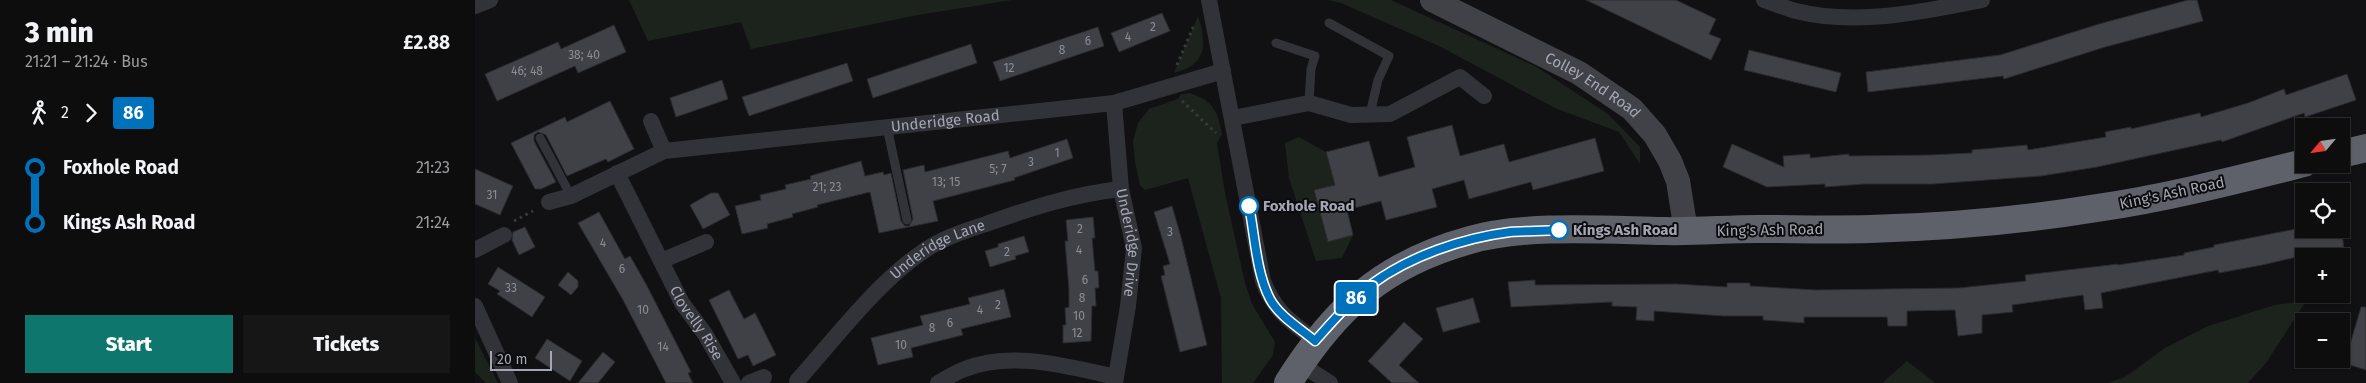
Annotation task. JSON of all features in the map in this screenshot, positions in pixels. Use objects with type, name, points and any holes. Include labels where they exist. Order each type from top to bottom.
[{"type":"highway","points":[[2350,152],[2366,148]]},
{"type":"highway","name":"King's Ash Road","points":[[1294,373],[1315,341],[1346,306],[1373,284],[1418,258],[1471,239],[1510,232],[1587,229],[1686,231],[1871,229],[2026,218],[2099,208],[2295,165]]},
{"type":"street","points":[[475,6],[490,0]]},
{"type":"street","points":[[1209,0],[1263,281],[1271,301],[1290,321],[1315,341]]},
{"type":"street","name":"Colley End Road","points":[[1432,0],[1579,73],[1632,109],[1655,135],[1670,161],[1678,181],[1686,231]]},
{"type":"street","points":[[1764,0],[1797,11],[1831,16],[1905,15],[1982,0]]},
{"type":"street","name":"Underidge Road","points":[[549,202],[571,196],[664,151],[1114,103],[1223,71]]},
{"type":"street","points":[[1233,118],[1309,103],[1351,115],[1390,114],[1460,78],[1484,96]]},
{"type":"street","name":"Underidge Drive","points":[[1114,103],[1121,189],[1134,248],[1128,306],[1115,380]]},
{"type":"street","points":[[651,121],[664,151]]},
{"type":"street","name":"Clovelly Rise","points":[[617,173],[682,303],[705,334],[733,383]]},
{"type":"street","name":"Underidge Lane","points":[[797,380],[876,294],[921,253],[956,234],[1020,211],[1082,194],[1121,189]]},
{"type":"street","points":[[475,250],[509,228]]},
{"type":"street","points":[[661,261],[706,242]]},
{"type":"street","points":[[475,306],[510,383]]},
{"type":"street","points":[[938,383],[966,368],[1012,359],[1058,365],[1115,380]]},
{"type":"street","points":[[1294,373],[1330,383]]},
{"type":"lane","points":[[1329,24],[1389,56],[1378,80],[1370,114]]},
{"type":"lane","points":[[1275,43],[1315,56],[1311,69],[1309,103]]},
{"type":"lane","points":[[887,127],[907,220]]},
{"type":"lane","points":[[540,138],[571,196]]},
{"type":"path","points":[[509,228],[549,202]]},
{"type":"shaded area","points":[[629,0],[1012,0],[918,15],[751,49],[741,22],[648,41]]},
{"type":"shaded area","points":[[1328,0],[1391,0],[1535,66],[1608,114],[1640,147],[1640,164],[1619,132],[1555,108],[1439,46],[1341,3]]},
{"type":"shaded area","points":[[1198,16],[1203,35],[1202,52],[1193,65],[1174,73]]},
{"type":"shaded area","points":[[1190,93],[1204,100],[1216,113],[1222,134],[1217,143],[1225,193],[1245,283],[1252,304],[1275,342],[1273,355],[1253,383],[1222,383],[1221,298],[1188,178],[1145,190],[1140,185],[1135,162],[1133,141],[1138,123],[1149,109],[1178,99],[1181,94]]},
{"type":"shaded area","points":[[1299,137],[1326,152],[1335,185],[1314,191],[1328,242],[1353,235],[1342,258],[1316,261],[1289,178],[1285,143]]},
{"type":"shaded area","points":[[2305,303],[2298,313],[2295,313],[2295,318],[2266,363],[2248,383],[2107,383],[2125,377],[2165,348],[2208,326],[2275,305]]},
{"type":"shaded area","points":[[475,338],[498,383],[486,383],[475,372]]},
{"type":"shaded area","points":[[1907,361],[1934,382],[1935,383],[1882,383]]},
{"type":"building","points":[[1586,0],[1676,0],[1716,19],[1709,34],[1721,39],[1711,60]]},
{"type":"building","points":[[2188,0],[2197,0],[2203,21],[2105,47],[2004,79],[2003,76],[1868,92],[1866,72],[2000,55],[2099,24]]},
{"type":"building","points":[[1162,13],[1170,31],[1119,52],[1111,33]]},
{"type":"building","points":[[614,25],[626,52],[578,73],[575,66],[497,101],[485,74],[558,42],[561,49]]},
{"type":"building","points":[[1098,27],[1104,46],[1000,81],[993,62]]},
{"type":"building","points":[[971,44],[977,63],[873,98],[867,79]]},
{"type":"building","points":[[1749,50],[1841,73],[1836,92],[1744,70]]},
{"type":"building","points":[[847,63],[853,81],[749,116],[742,97]]},
{"type":"building","points":[[2347,74],[2356,100],[2305,117],[2304,113],[2222,142],[2221,140],[2097,167],[2041,176],[1933,184],[1864,184],[1825,187],[1825,184],[1767,187],[1723,167],[1732,144],[1784,167],[1783,156],[1810,154],[1810,158],[1849,154],[1849,156],[1930,155],[1972,153],[1972,150],[2027,145],[2028,150],[2106,137],[2105,132],[2131,127],[2131,129],[2200,113],[2201,117],[2248,103],[2284,89],[2286,95]]},
{"type":"building","points":[[722,80],[728,99],[676,117],[670,98]]},
{"type":"building","points":[[610,101],[634,149],[608,162],[606,159],[567,176],[546,135],[538,132],[534,135],[534,141],[556,182],[541,189],[535,189],[511,143],[565,117],[567,122]]},
{"type":"building","points":[[1452,125],[1460,156],[1504,144],[1509,162],[1595,138],[1604,171],[1533,190],[1531,182],[1469,199],[1464,180],[1432,189],[1437,207],[1386,220],[1381,201],[1347,210],[1353,235],[1328,242],[1314,190],[1335,185],[1326,152],[1369,141],[1379,177],[1415,167],[1407,137]]},
{"type":"building","points":[[1067,139],[1073,158],[1014,178],[1015,180],[933,201],[938,221],[879,233],[870,192],[817,205],[818,207],[792,214],[793,217],[767,224],[768,228],[742,234],[735,206],[761,200],[760,195],[786,189],[785,185],[811,179],[810,176],[861,161],[865,176],[883,172],[884,175],[891,173],[901,221],[905,226],[909,226],[913,219],[903,170],[924,165],[925,172],[1008,151],[1010,158]]},
{"type":"building","points":[[475,169],[513,186],[500,215],[475,204]]},
{"type":"building","points":[[711,193],[718,193],[730,215],[703,229],[690,205]]},
{"type":"building","points":[[1172,206],[1207,345],[1180,352],[1161,276],[1165,275],[1163,266],[1170,264],[1154,212]]},
{"type":"building","points":[[599,212],[625,259],[630,256],[646,284],[691,372],[688,373],[693,383],[666,383],[623,300],[578,223]]},
{"type":"building","points":[[1093,217],[1095,238],[1092,238],[1095,271],[1098,271],[1099,288],[1095,288],[1096,306],[1092,306],[1091,341],[1063,343],[1063,325],[1066,325],[1065,308],[1069,307],[1065,241],[1068,241],[1066,220]]},
{"type":"building","points":[[525,227],[535,247],[519,255],[512,240],[513,232]]},
{"type":"building","points":[[2295,229],[2295,238],[2343,238],[2344,248],[2295,248],[2295,257],[2219,273],[2218,270],[2101,293],[2103,308],[2085,310],[2083,295],[2012,305],[2013,312],[1982,315],[1982,333],[1958,336],[1955,310],[1907,311],[1907,326],[1888,326],[1887,317],[1804,317],[1804,323],[1763,320],[1763,316],[1723,316],[1654,311],[1654,321],[1636,320],[1637,307],[1612,306],[1612,302],[1511,307],[1508,282],[1535,280],[1535,285],[1677,284],[1727,287],[1727,283],[1750,283],[1750,286],[1816,290],[1959,288],[2026,281],[2025,275],[2118,265],[2184,255],[2184,253],[2214,247],[2214,245]]},
{"type":"building","points":[[1024,236],[1029,252],[1015,256],[1016,259],[990,267],[985,251],[998,247],[998,244]]},
{"type":"building","points":[[498,267],[545,297],[532,317],[497,294],[500,291],[488,284]]},
{"type":"building","points":[[568,272],[578,281],[578,287],[571,295],[558,285]]},
{"type":"building","points":[[1004,289],[1011,317],[961,329],[963,335],[911,348],[913,357],[878,365],[871,338],[923,325],[920,316],[970,304],[968,298]]},
{"type":"building","points":[[729,290],[744,319],[755,313],[776,355],[753,366],[748,355],[738,359],[709,300]]},
{"type":"building","points":[[1473,298],[1480,322],[1443,332],[1436,308]]},
{"type":"building","points":[[2361,307],[2366,307],[2366,370],[2350,365],[2350,345]]},
{"type":"building","points":[[1404,322],[1423,339],[1399,365],[1419,383],[1392,383],[1368,361]]},
{"type":"building","points":[[547,339],[582,361],[570,381],[535,358]]},
{"type":"building","points":[[603,352],[615,362],[598,383],[578,383]]},
{"type":"bus line","name":"86","points":[[1249,206],[1263,281],[1271,301],[1290,321],[1315,341],[1346,306],[1373,284],[1418,258],[1471,239],[1510,232],[1559,230]]},
{"type":"place","name":"Foxhole Road","points":[[1249,206]]},
{"type":"place","name":"Kings Ash Road","points":[[1559,230]]}]
